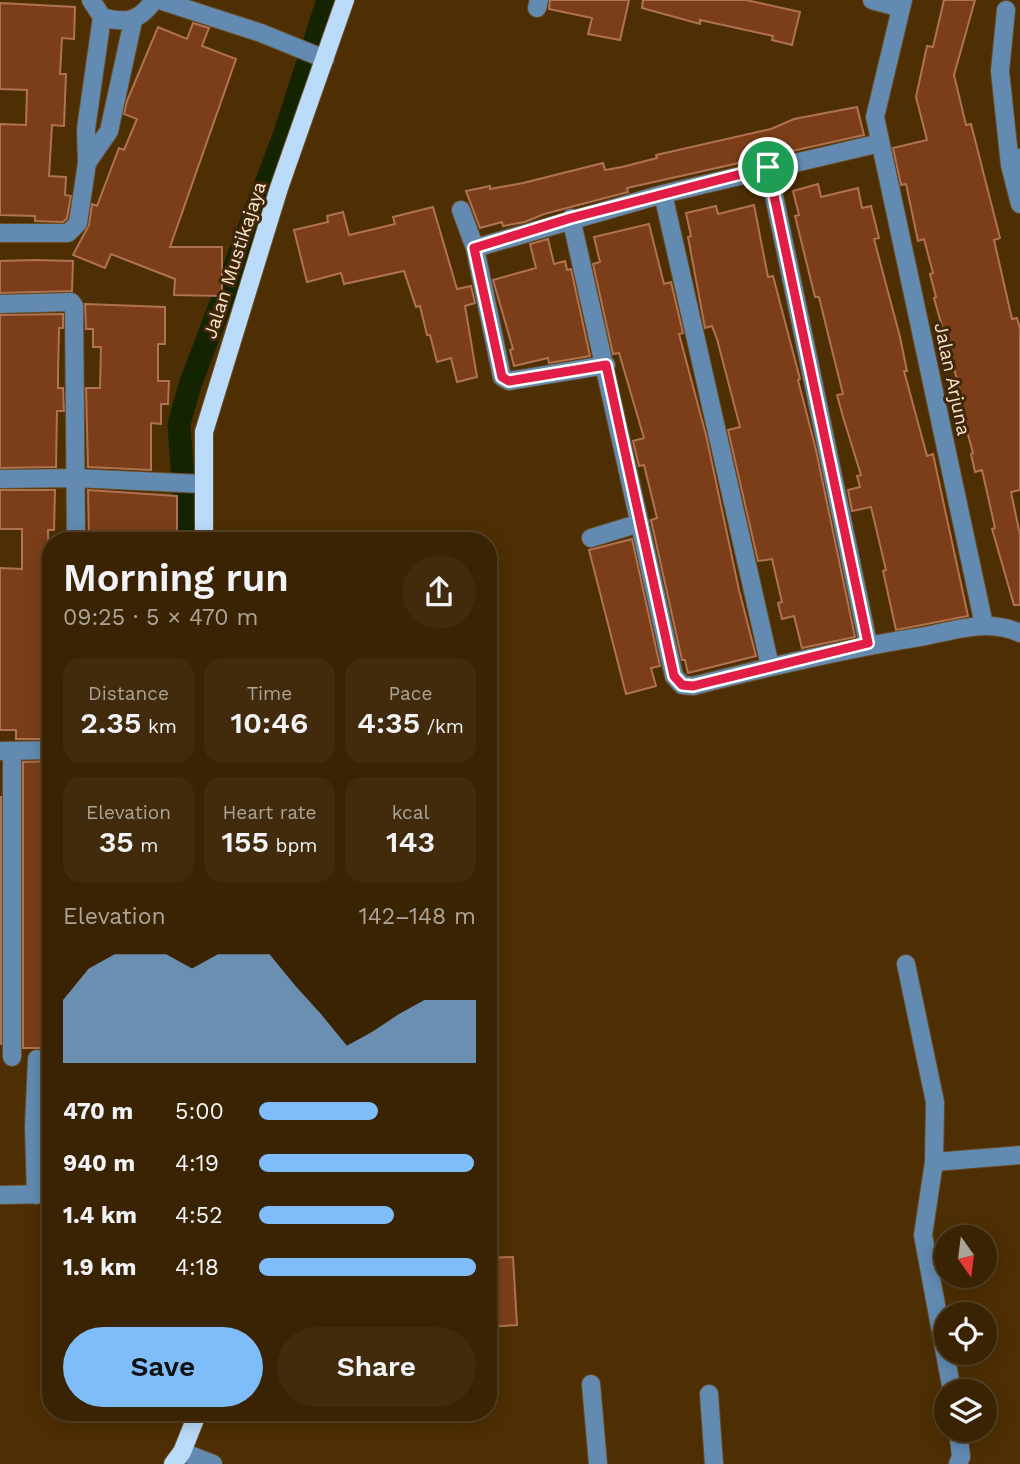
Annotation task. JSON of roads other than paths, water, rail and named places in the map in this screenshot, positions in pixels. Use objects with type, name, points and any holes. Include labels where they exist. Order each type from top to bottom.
[{"type":"main road","name":"Jalan Mustikajaya","points":[[204,532],[204,432],[279,188],[345,0]]},
{"type":"main road","points":[[178,1458],[194,1421]]},
{"type":"street","points":[[91,0],[102,17],[118,22],[133,21],[146,12],[156,0],[261,33],[325,59]]},
{"type":"street","points":[[872,0],[902,4]]},
{"type":"street","name":"Jalan Arjuna","points":[[902,4],[875,117],[984,625]]},
{"type":"street","points":[[1011,4],[1000,71],[1020,204]]},
{"type":"street","points":[[0,233],[68,233],[78,223],[87,163],[86,129],[102,17]]},
{"type":"street","points":[[87,163],[109,131],[133,21]]},
{"type":"street","points":[[474,248],[571,218],[663,194],[768,167],[880,143]]},
{"type":"street","points":[[768,167],[868,643]]},
{"type":"street","points":[[663,194],[770,666]]},
{"type":"street","points":[[461,210],[474,248],[502,377],[509,381],[606,365]]},
{"type":"street","points":[[571,218],[674,676],[682,685],[693,686],[868,643],[984,625],[1007,627],[1020,633]]},
{"type":"street","points":[[0,304],[73,303],[76,532]]},
{"type":"street","points":[[0,479],[75,478],[203,484]]},
{"type":"street","points":[[591,538],[640,523]]},
{"type":"street","points":[[42,750],[6,751],[6,1056],[42,1059]]},
{"type":"street","points":[[906,964],[935,1102],[934,1162],[923,1235],[950,1379]]},
{"type":"street","points":[[42,1073],[34,1127],[42,1181]]},
{"type":"street","points":[[934,1162],[1020,1155]]},
{"type":"street","points":[[0,1195],[42,1195]]},
{"type":"street","points":[[591,1384],[598,1464]]},
{"type":"street","points":[[709,1394],[714,1464]]},
{"type":"street","points":[[958,1464],[961,1457],[959,1442]]},
{"type":"street","points":[[178,1458],[213,1464]]},
{"type":"waterway","points":[[186,532],[179,424],[190,385],[284,136],[328,0]]}]
